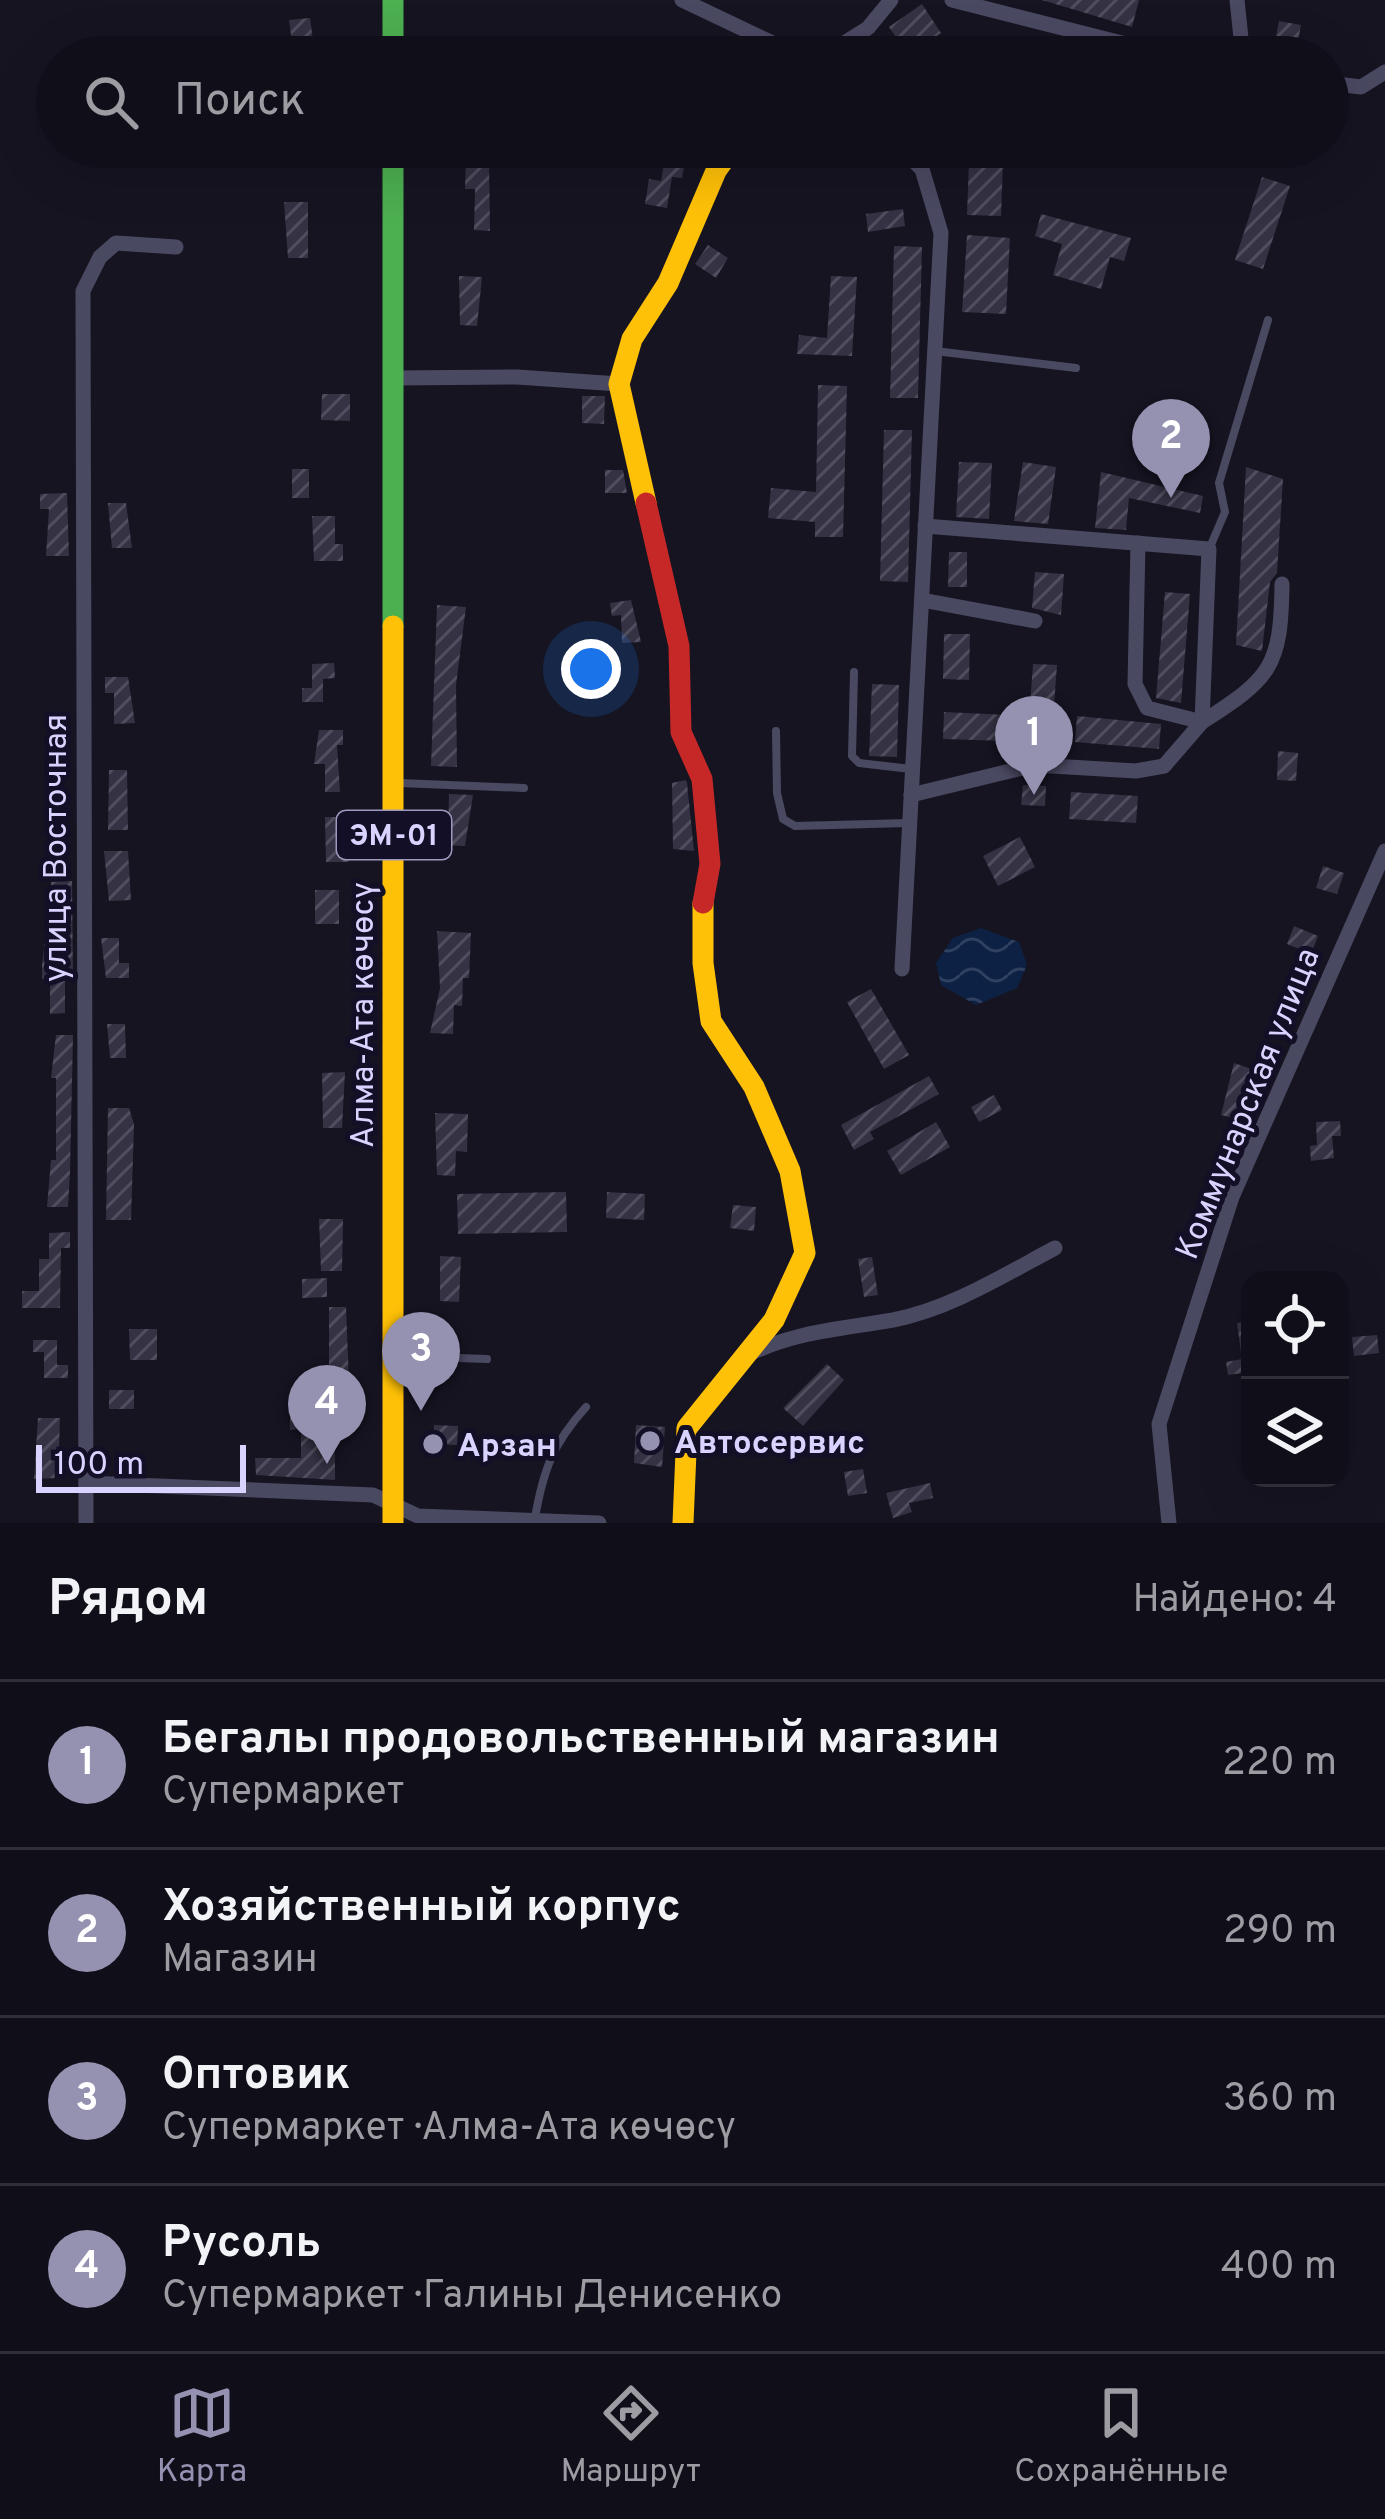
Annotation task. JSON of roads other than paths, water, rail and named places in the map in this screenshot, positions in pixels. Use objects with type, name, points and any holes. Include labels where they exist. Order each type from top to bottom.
[{"type":"main road","points":[[393,0],[393,36]]},
{"type":"main road","name":"Алма-Ата көчөсү","points":[[393,168],[393,1514]]},
{"type":"main road","points":[[683,1523],[688,1428],[774,1320],[806,1252],[790,1171],[754,1087],[711,1021],[703,963],[703,905],[710,864],[703,779],[681,732],[679,646],[619,385],[632,339],[668,284],[718,168]]},
{"type":"street","points":[[682,0],[758,36]]},
{"type":"street","points":[[855,36],[891,0]]},
{"type":"street","points":[[952,0],[1094,36]]},
{"type":"street","points":[[1237,0],[1241,36]]},
{"type":"street","points":[[1349,86],[1361,87],[1385,72]]},
{"type":"street","points":[[902,969],[941,233],[920,168]]},
{"type":"street","name":"улица Восточная","points":[[86,1523],[83,291],[100,257],[116,244],[176,247]]},
{"type":"street","points":[[394,378],[517,377],[619,385]]},
{"type":"street","points":[[926,526],[1209,549],[1202,722]]},
{"type":"street","points":[[1138,543],[1138,697],[1147,708],[1202,722]]},
{"type":"street","points":[[911,795],[1035,765],[1136,771],[1164,766],[1202,722],[1269,673],[1281,632],[1282,584]]},
{"type":"street","points":[[922,600],[1035,621]]},
{"type":"street","name":"Коммунарская улица","points":[[1169,1523],[1159,1424],[1232,1197],[1385,851]]},
{"type":"street","points":[[748,1355],[790,1335],[895,1319],[949,1301],[1054,1248]]},
{"type":"street","points":[[86,1483],[373,1495],[393,1514],[599,1523]]},
{"type":"lane","points":[[1209,549],[1225,512],[1219,483],[1268,320]]},
{"type":"lane","points":[[935,351],[1076,368]]},
{"type":"lane","points":[[854,672],[852,756],[859,763],[913,769]]},
{"type":"lane","points":[[776,731],[777,793],[783,819],[795,826],[910,823]]},
{"type":"lane","points":[[394,783],[524,788]]},
{"type":"lane","points":[[393,1355],[487,1359]]},
{"type":"lane","points":[[535,1518],[544,1468],[557,1439],[586,1407]]},
{"type":"water","points":[[981,928],[1019,942],[1027,965],[1017,988],[976,1005],[941,985],[936,963],[953,938]]},
{"type":"place","name":"Хозяйственный корпус","points":[[1171,498]]},
{"type":"place","name":"Бегалы продовольственный магазин","points":[[1034,795]]},
{"type":"place","name":"Оптовик","points":[[421,1411]]},
{"type":"place","name":"Автосервис","points":[[650,1441]]},
{"type":"place","name":"Арзан","points":[[433,1444]]},
{"type":"place","name":"Русоль","points":[[327,1464]]}]
